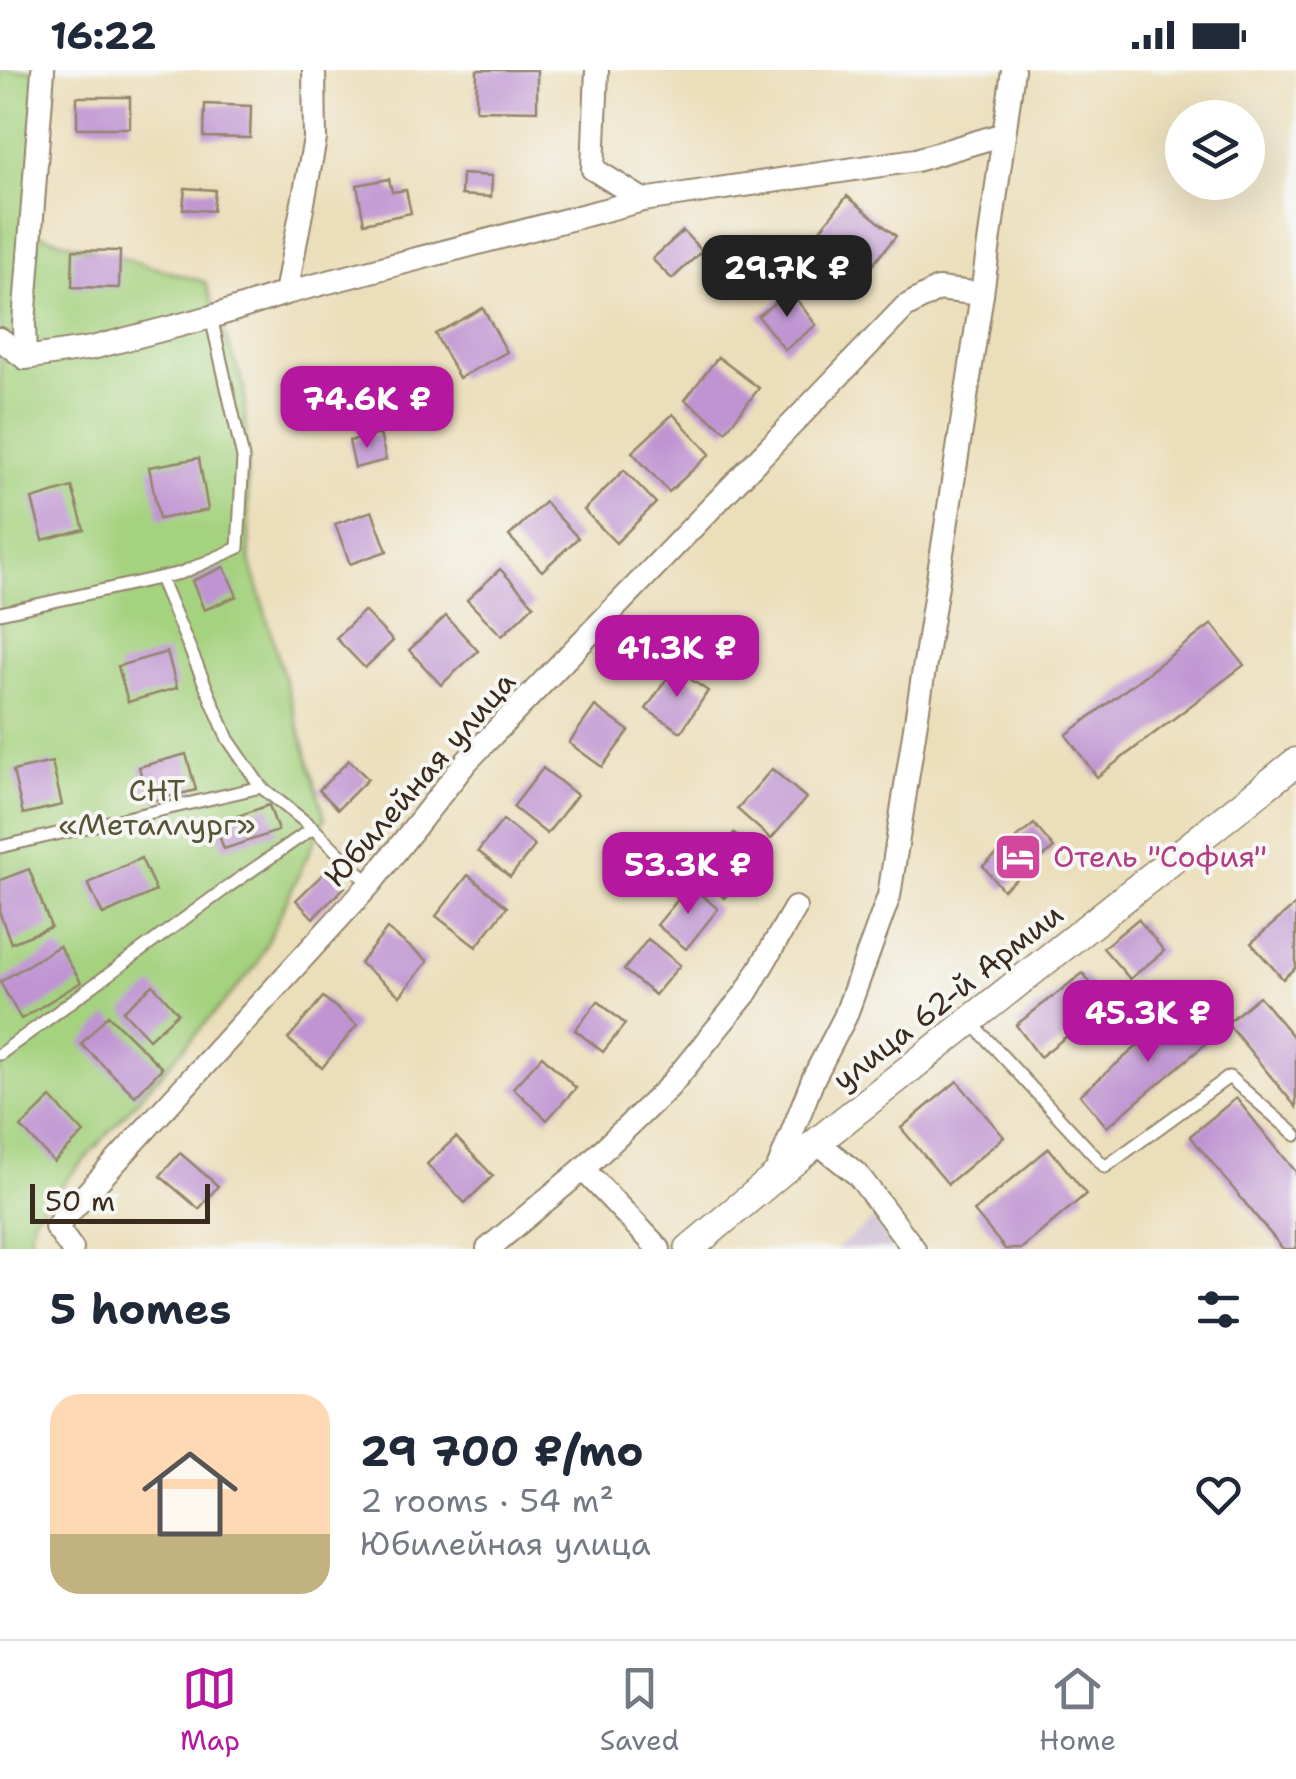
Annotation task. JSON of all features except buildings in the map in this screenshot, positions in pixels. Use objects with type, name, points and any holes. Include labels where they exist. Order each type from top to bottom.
[{"type":"street","points":[[25,358],[24,323],[43,70]]},
{"type":"street","points":[[286,294],[315,140],[314,70]]},
{"type":"street","points":[[596,70],[594,169],[643,200]]},
{"type":"street","points":[[774,1180],[814,1078],[845,1017],[889,896],[1013,70]]},
{"type":"street","points":[[0,339],[25,358],[92,348],[643,200],[916,160],[1004,134]]},
{"type":"street","name":"Юбилейная улица","points":[[72,1249],[56,1228],[370,884],[467,761],[905,307],[938,288],[982,294]]},
{"type":"street","name":"улица 62-й Армии","points":[[689,1249],[817,1142],[1296,762]]},
{"type":"street","points":[[488,1249],[583,1169],[669,1086],[746,992],[796,908]]},
{"type":"street","points":[[817,1142],[858,1175],[914,1249]]},
{"type":"street","points":[[583,1169],[659,1249]]},
{"type":"lane","points":[[0,613],[181,573],[238,548],[244,458],[210,317]]},
{"type":"lane","points":[[160,578],[228,738],[261,786],[313,828],[370,884]]},
{"type":"lane","points":[[0,847],[261,786]]},
{"type":"lane","points":[[0,1054],[313,828]]},
{"type":"lane","points":[[970,1020],[1105,1167],[1229,1077],[1296,1136]]},
{"type":"shaded area","points":[[874,1219],[892,1249],[836,1249]]},
{"type":"green space","name":"СНТ «Металлург»","points":[[0,70],[54,70],[37,234],[205,282],[244,386],[250,560],[325,818],[256,966],[33,1218],[28,1249],[0,1249]]},
{"type":"place","name":"Отель \"София\"","points":[[1018,857]]}]
